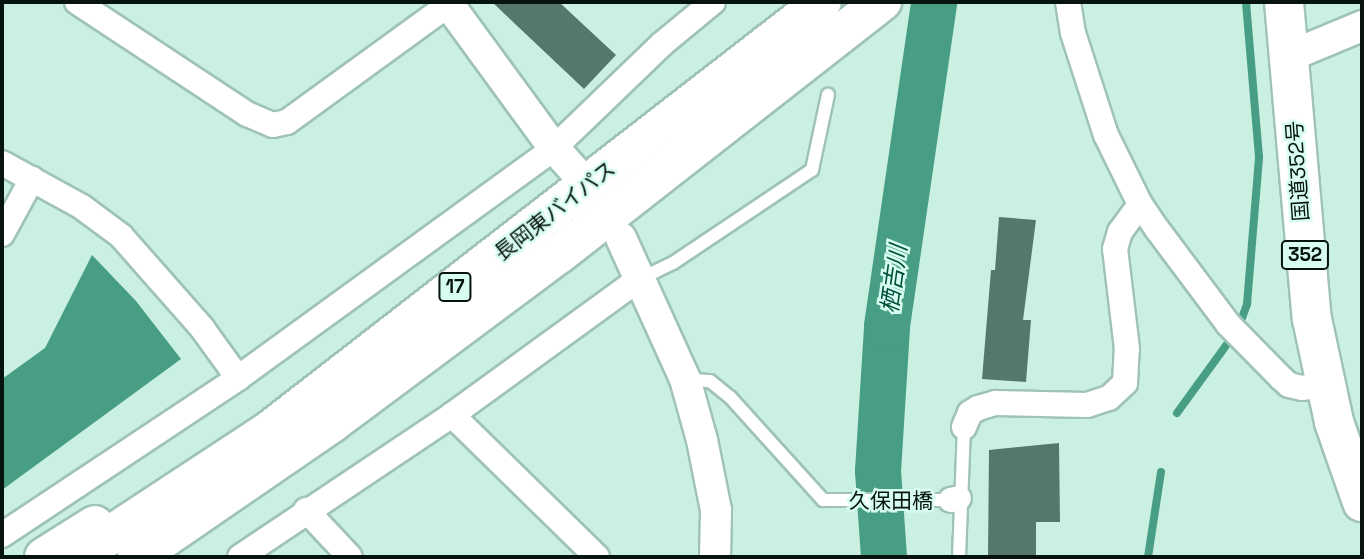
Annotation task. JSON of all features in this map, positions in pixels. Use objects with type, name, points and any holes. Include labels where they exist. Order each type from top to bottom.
[{"type":"highway","name":"長岡東バイパス","points":[[77,557],[270,430],[400,328],[494,259],[822,2]]},
{"type":"highway","name":"国道352号","points":[[1284,2],[1305,258],[1325,385],[1334,422],[1362,502]]},
{"type":"highway","name":"長岡東バイパス","points":[[137,557],[332,423],[559,254],[875,7]]},
{"type":"highway","name":"17","points":[[44,557],[400,328]]},
{"type":"street","points":[[77,2],[247,114],[273,125],[286,122],[449,3],[564,159]]},
{"type":"street","points":[[2,535],[564,159],[662,44],[713,2]]},
{"type":"street","points":[[1068,2],[1073,33],[1106,135],[1140,204],[1236,332],[1289,385],[1325,385]]},
{"type":"street","points":[[1290,56],[1362,26]]},
{"type":"street","points":[[2,163],[82,207],[121,236],[202,328],[238,378]]},
{"type":"street","points":[[2,234],[32,179]]},
{"type":"street","points":[[964,427],[970,413],[996,403],[1087,405],[1109,398],[1125,383],[1127,349],[1115,249],[1120,232],[1140,204]]},
{"type":"street","points":[[621,238],[685,379],[702,440],[716,510],[715,557]]},
{"type":"street","points":[[240,557],[306,510],[452,415],[638,280]]},
{"type":"street","points":[[452,415],[597,557]]},
{"type":"street","points":[[306,510],[350,557]]},
{"type":"lane","points":[[638,280],[673,262],[812,170],[828,94]]},
{"type":"lane","name":"久保田橋","points":[[685,379],[710,381],[730,397],[801,479],[823,500],[955,499]]},
{"type":"lane","points":[[959,557],[955,499],[964,427]]},
{"type":"shaded area","points":[[92,255],[136,301],[181,359],[2,490],[2,379],[45,348]]},
{"type":"building","points":[[492,2],[559,2],[616,55],[584,89]]},
{"type":"building","points":[[999,217],[1036,220],[1023,320],[1031,320],[1026,382],[982,379],[991,270],[995,270]]},
{"type":"building","points":[[1059,443],[1060,522],[1036,522],[1036,557],[988,557],[989,450]]},
{"type":"waterway","name":"栖吉川","points":[[884,557],[878,471],[887,326],[934,2]]},
{"type":"waterway","points":[[1177,413],[1238,329],[1247,304],[1259,157],[1246,2]]},
{"type":"waterway","points":[[1148,557],[1161,472]]}]
